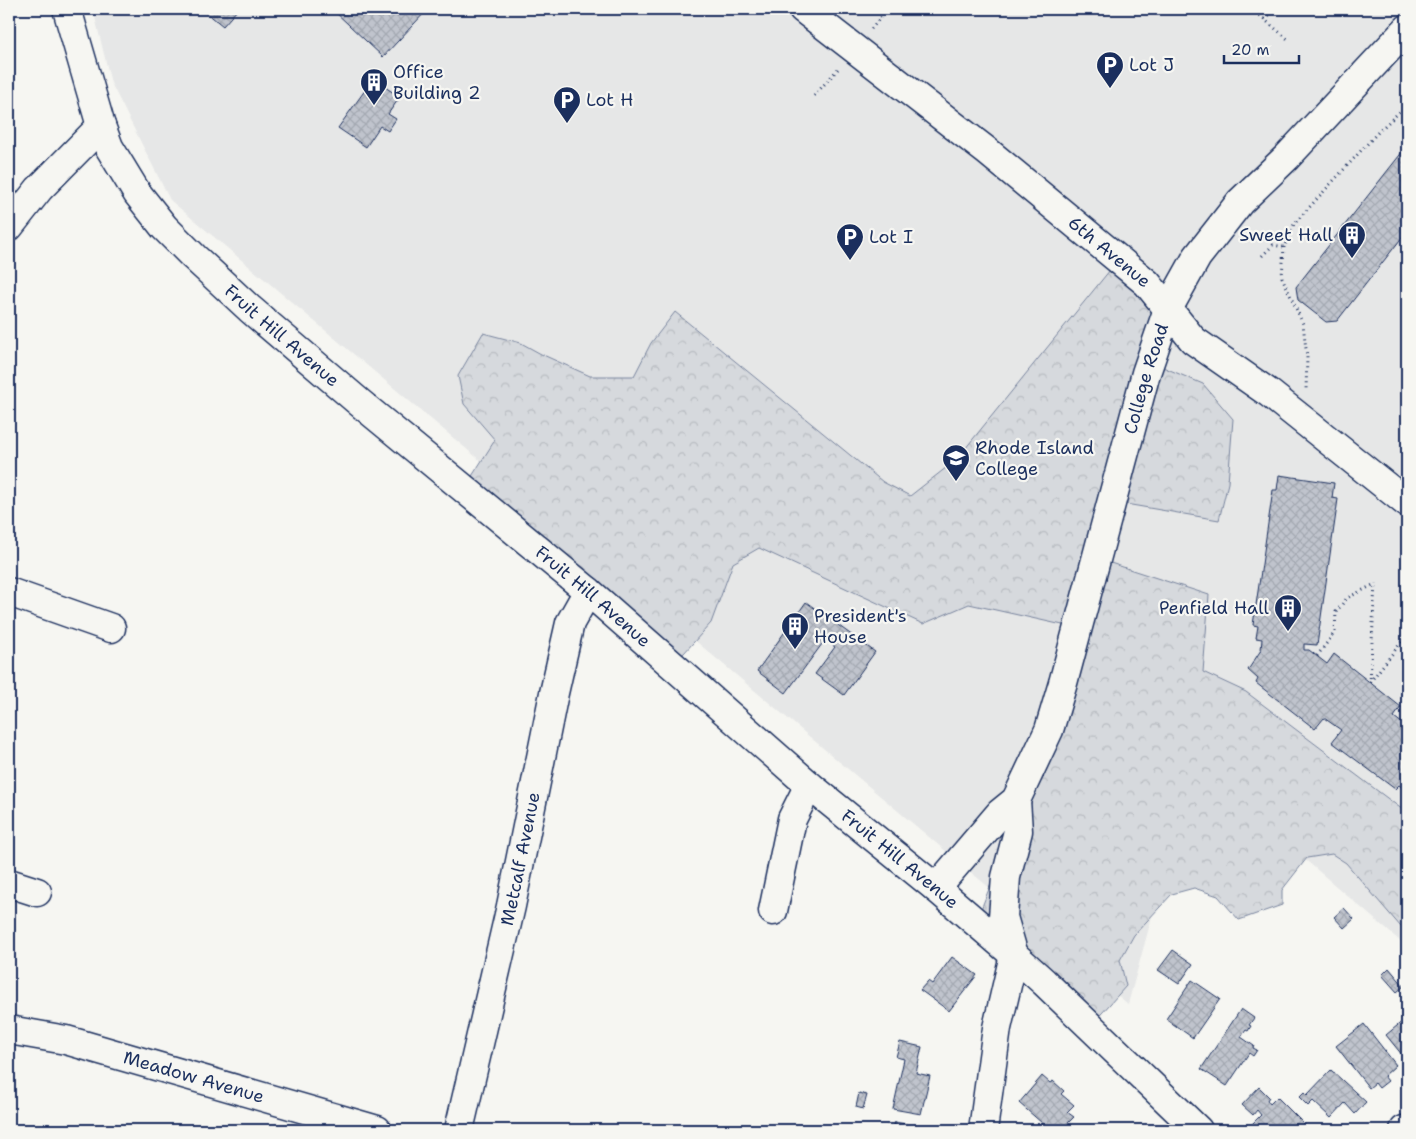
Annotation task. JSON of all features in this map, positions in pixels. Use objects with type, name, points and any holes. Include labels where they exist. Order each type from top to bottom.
[{"type":"street","name":"Fruit Hill Avenue","points":[[67,9],[101,126],[109,147],[137,193],[164,227],[194,258],[250,309],[360,403],[588,591],[809,785],[936,888],[1014,955],[1198,1130]]},
{"type":"street","name":"6th Avenue","points":[[803,9],[988,152],[1147,283],[1194,340],[1269,393],[1407,502]]},
{"type":"street","name":"College Road","points":[[936,888],[1000,813],[1016,800],[1048,730],[1063,683],[1146,373],[1168,309],[1197,257],[1240,202],[1287,157],[1407,30]]},
{"type":"street","points":[[9,227],[38,189],[101,126]]},
{"type":"street","name":"Metcalf Avenue","points":[[459,1130],[511,906],[570,622],[588,591]]},
{"type":"street","points":[[9,592],[111,628]]},
{"type":"street","points":[[773,911],[792,819],[809,785]]},
{"type":"street","name":"College Road","points":[[1014,955],[1003,917],[1006,877],[1018,831],[1016,800]]},
{"type":"street","points":[[9,883],[37,892]]},
{"type":"street","points":[[983,1130],[997,1028],[1014,955]]},
{"type":"street","name":"Meadow Avenue","points":[[9,1030],[66,1040],[377,1130]]},
{"type":"path","points":[[1252,9],[1290,41]]},
{"type":"path","points":[[1264,19],[1278,9]]},
{"type":"path","points":[[814,96],[834,74]]},
{"type":"path","points":[[1306,394],[1307,357],[1303,324],[1282,276],[1284,248],[1294,224],[1380,130],[1407,105]]},
{"type":"path","points":[[1262,256],[1273,245],[1284,248]]},
{"type":"path","points":[[1317,656],[1335,632],[1336,612],[1347,598],[1375,584],[1370,683],[1407,635]]},
{"type":"shaded area","name":"Rhode Island College","points":[[93,9],[1407,9],[1407,947],[1194,764],[1128,1004],[170,200],[111,83]]},
{"type":"green space","points":[[1110,270],[1151,295],[1158,365],[1203,384],[1233,419],[1228,483],[1219,520],[1108,501],[1092,557],[1209,595],[1203,672],[1246,692],[1407,813],[1407,934],[1346,863],[1332,854],[1307,858],[1282,890],[1282,905],[1239,920],[1218,896],[1194,888],[1172,894],[1134,935],[1120,960],[1126,986],[1094,1022],[976,922],[1009,838],[1076,628],[969,604],[923,624],[759,548],[733,563],[711,623],[673,663],[467,484],[495,440],[464,404],[458,376],[483,333],[521,343],[590,376],[634,376],[651,343],[675,312],[883,482],[910,496],[956,460]]},
{"type":"building","points":[[202,9],[238,9],[223,26]]},
{"type":"building","points":[[332,9],[428,9],[383,57]]},
{"type":"building","name":"Office Building 2","points":[[373,79],[400,97],[388,114],[396,119],[388,131],[380,126],[366,147],[338,128]]},
{"type":"building","name":"Sweet Hall","points":[[1407,146],[1407,231],[1337,321],[1326,322],[1298,300],[1296,287]]},
{"type":"building","name":"Penfield Hall","points":[[1279,475],[1334,483],[1332,498],[1338,499],[1317,645],[1304,644],[1304,650],[1309,650],[1327,664],[1334,654],[1401,707],[1394,717],[1407,727],[1407,791],[1399,785],[1395,789],[1332,742],[1341,730],[1324,718],[1315,729],[1256,683],[1258,679],[1248,670],[1261,650],[1262,639],[1256,638],[1258,626],[1253,625],[1273,490],[1277,490]]},
{"type":"building","name":"President's House","points":[[806,602],[875,652],[844,695],[815,674],[835,647],[825,640],[786,693],[757,671]]},
{"type":"building","points":[[1344,908],[1354,919],[1344,928],[1334,917]]},
{"type":"building","points":[[1173,950],[1193,964],[1179,984],[1158,970]]},
{"type":"building","points":[[952,957],[977,975],[949,1011],[920,990],[928,981],[932,984]]},
{"type":"building","points":[[1389,968],[1404,986],[1397,992],[1382,975]]},
{"type":"building","points":[[1192,980],[1220,999],[1193,1038],[1166,1019]]},
{"type":"building","points":[[1241,1009],[1254,1018],[1249,1025],[1251,1026],[1248,1031],[1246,1030],[1241,1037],[1257,1050],[1253,1056],[1249,1053],[1227,1086],[1201,1069]]},
{"type":"building","points":[[1404,1020],[1407,1024],[1407,1061],[1386,1035]]},
{"type":"building","points":[[1364,1024],[1396,1065],[1384,1076],[1388,1081],[1379,1088],[1375,1083],[1369,1088],[1336,1046]]},
{"type":"building","points":[[900,1042],[922,1047],[916,1073],[930,1076],[921,1114],[893,1109],[904,1059],[896,1057]]},
{"type":"building","points":[[1331,1070],[1366,1102],[1355,1114],[1345,1103],[1331,1118],[1313,1101],[1308,1106],[1299,1097],[1304,1092],[1307,1095]]},
{"type":"building","points":[[1042,1076],[1050,1083],[1053,1081],[1064,1091],[1061,1094],[1074,1105],[1067,1112],[1074,1117],[1061,1130],[1055,1127],[1050,1130],[1019,1103]]},
{"type":"building","points":[[1259,1087],[1269,1097],[1267,1100],[1270,1104],[1277,1097],[1310,1130],[1255,1130],[1250,1126],[1261,1115],[1257,1110],[1253,1115],[1242,1105]]},
{"type":"building","points":[[859,1093],[867,1095],[863,1109],[856,1107]]},
{"type":"building","points":[[895,1122],[932,1130],[886,1130],[886,1127],[893,1128]]},
{"type":"place","name":"Lot J","points":[[1110,89]]},
{"type":"place","name":"Office Building 2","points":[[374,106]]},
{"type":"place","name":"Lot H","points":[[567,124]]},
{"type":"place","name":"Sweet Hall","points":[[1352,259]]},
{"type":"place","name":"Lot I","points":[[850,261]]},
{"type":"place","name":"Rhode Island College","points":[[956,482]]},
{"type":"place","name":"Penfield Hall","points":[[1288,632]]},
{"type":"place","name":"President's House","points":[[795,650]]}]
